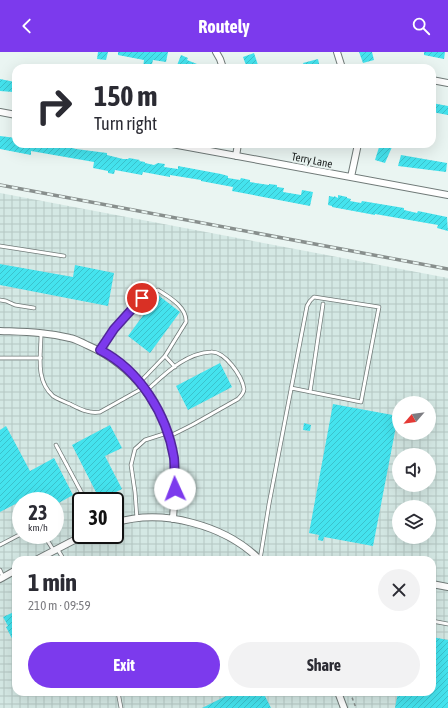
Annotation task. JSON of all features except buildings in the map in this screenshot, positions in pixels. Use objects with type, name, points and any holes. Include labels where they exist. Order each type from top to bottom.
[{"type":"street","points":[[216,52],[222,64]]},
{"type":"street","points":[[337,52],[341,64]]},
{"type":"street","points":[[436,81],[448,83]]},
{"type":"street","points":[[0,112],[12,114]]},
{"type":"street","name":"Terry Lane","points":[[193,148],[448,196]]},
{"type":"street","points":[[236,156],[237,148]]},
{"type":"street","points":[[351,177],[357,148]]},
{"type":"street","points":[[0,331],[42,332],[72,338],[100,350],[127,369],[143,387],[165,424],[174,458],[175,489],[173,519]]},
{"type":"street","points":[[124,522],[145,518],[173,519],[198,524],[228,537],[256,556]]},
{"type":"street","points":[[44,556],[72,541]]},
{"type":"street","points":[[2,578],[12,574]]},
{"type":"street","points":[[436,585],[448,587]]},
{"type":"street","points":[[340,696],[344,708]]},
{"type":"lane","points":[[0,246],[64,256]]},
{"type":"lane","points":[[100,350],[114,329],[142,298],[151,291],[158,290],[173,300],[184,311],[186,322],[165,356],[143,387]]},
{"type":"lane","points":[[261,556],[291,388],[307,306],[314,297],[379,307],[361,402],[291,388]]},
{"type":"lane","points":[[0,300],[15,305],[34,308]]},
{"type":"lane","points":[[310,392],[323,304]]},
{"type":"lane","points":[[42,332],[40,373],[47,390],[54,396],[85,411],[94,413],[100,412],[143,387],[182,361],[200,353],[212,351],[220,353],[239,375],[244,389],[243,393],[230,405],[168,435],[145,440],[135,449],[131,465],[137,519]]},
{"type":"lane","points":[[165,356],[175,366]]},
{"type":"lane","points":[[0,358],[41,358]]},
{"type":"lane","points":[[56,445],[81,492]]},
{"type":"lane","points":[[0,544],[12,538]]},
{"type":"lane","points":[[51,544],[60,556]]},
{"type":"lane","points":[[0,570],[2,578]]},
{"type":"lane","points":[[436,622],[448,624]]},
{"type":"lane","points":[[119,696],[121,708]]},
{"type":"path","points":[[352,696],[356,708]]},
{"type":"shaded area","points":[[0,193],[448,278],[448,708],[0,708]]},
{"type":"railway","points":[[0,185],[448,269]]},
{"type":"route","points":[[142,298],[114,329],[100,350],[127,369],[149,394],[165,424],[174,458],[175,489]]}]
